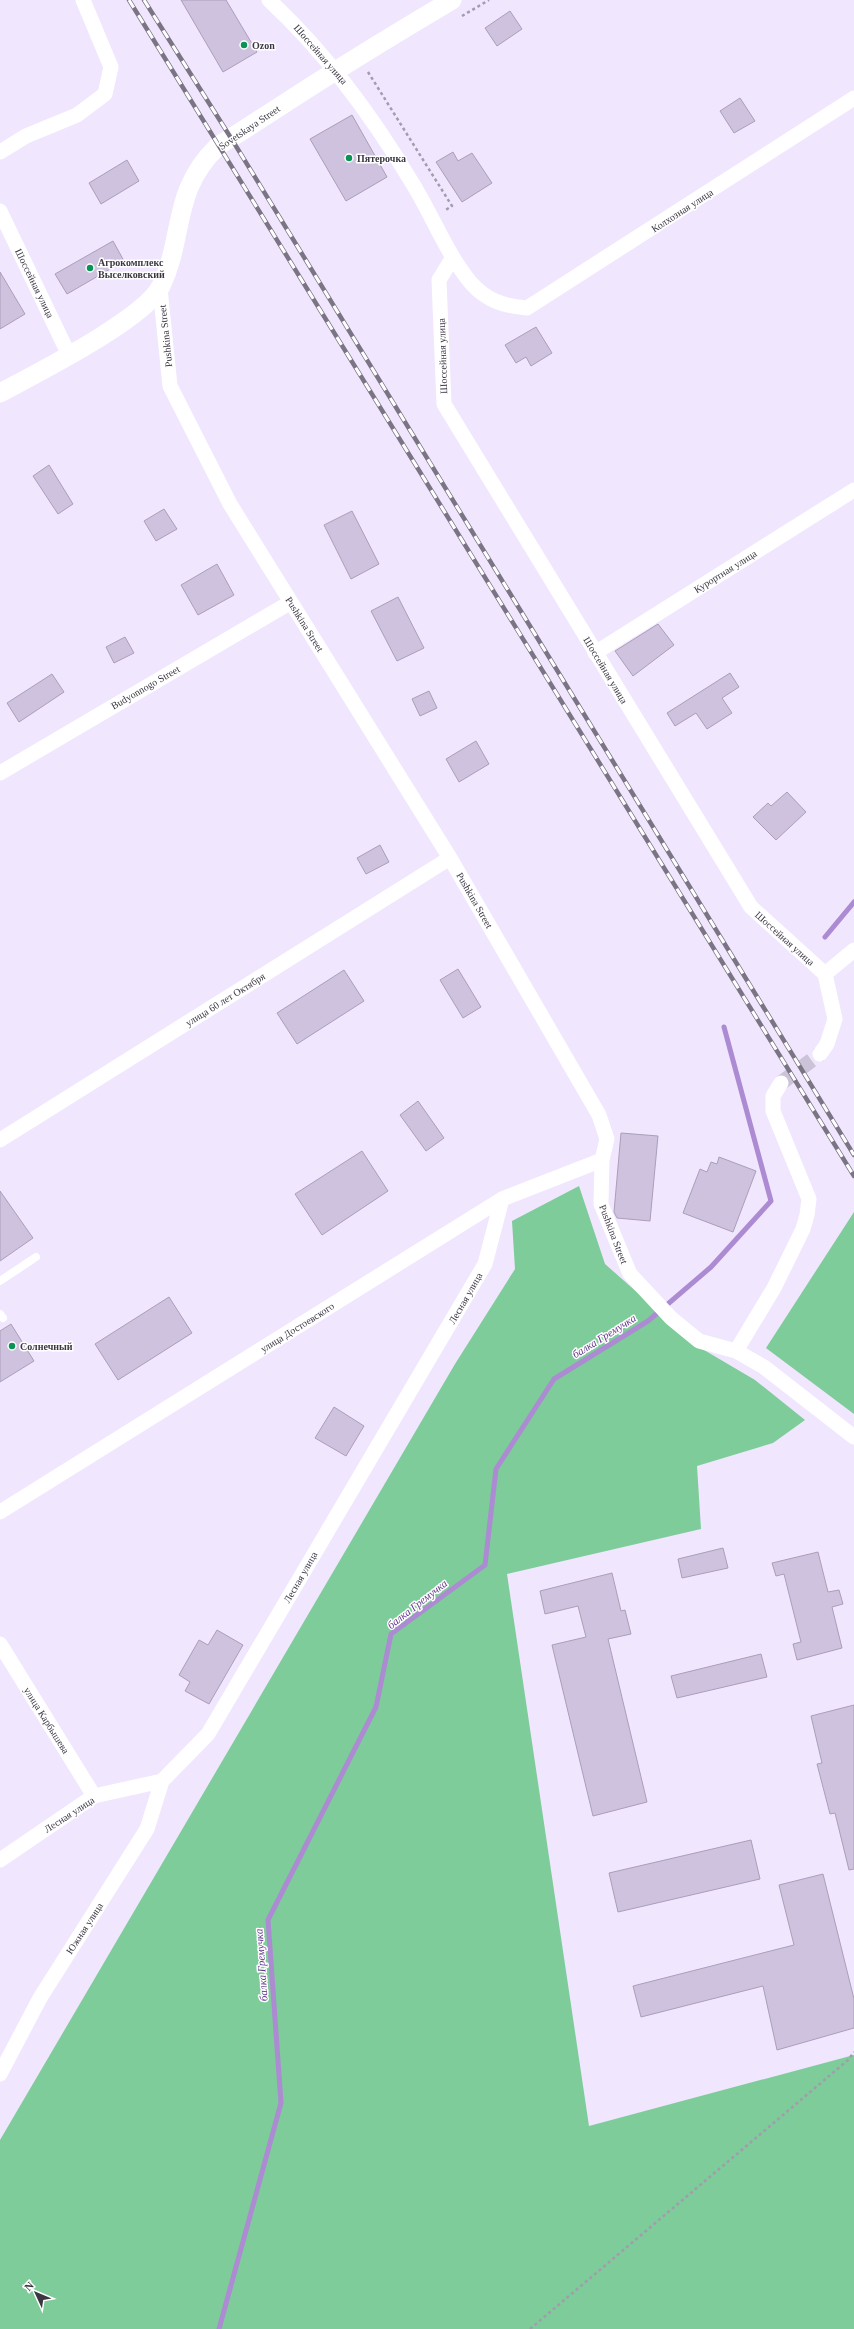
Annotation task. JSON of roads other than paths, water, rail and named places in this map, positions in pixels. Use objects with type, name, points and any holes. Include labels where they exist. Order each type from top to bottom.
[{"type":"street","points":[[0,152],[26,136],[77,115],[105,94],[111,67],[83,0]]},
{"type":"street","name":"Шоссейная улица","points":[[269,0],[296,26],[341,77],[412,182],[453,257],[471,283],[486,296],[505,306]]},
{"type":"street","name":"Sovetskaya Street","points":[[0,393],[70,355],[142,307],[160,288],[167,270],[187,191],[202,165],[219,145],[341,77],[452,0]]},
{"type":"street","name":"Колхозная улица","points":[[505,306],[527,308],[854,98]]},
{"type":"street","name":"Шоссейная улица","points":[[0,211],[70,355]]},
{"type":"street","name":"Шоссейная улица","points":[[453,257],[439,280],[444,404],[750,907],[825,974]]},
{"type":"street","name":"Pushkina Street","points":[[160,288],[170,386],[230,504],[450,858],[599,1114],[607,1139],[602,1160],[601,1204],[630,1274],[670,1318],[699,1342],[736,1351],[764,1367],[854,1437]]},
{"type":"street","name":"Курортная улица","points":[[595,653],[854,490]]},
{"type":"street","name":"Budyonnogo Street","points":[[0,773],[291,602]]},
{"type":"street","name":"улица 60 лет Октября","points":[[0,1140],[450,858]]},
{"type":"street","points":[[820,1054],[827,1044],[835,1019],[825,974],[854,950]]},
{"type":"street","points":[[736,1351],[774,1288],[803,1229],[807,1215],[809,1199],[773,1111],[773,1096],[781,1083]]},
{"type":"street","name":"улица Достоевского","points":[[0,1512],[502,1199],[602,1160]]},
{"type":"street","name":"Лесная улица","points":[[0,1860],[94,1796],[162,1781],[208,1734],[485,1264],[502,1199]]},
{"type":"street","name":"улица Карбышева","points":[[0,1644],[94,1796]]},
{"type":"street","name":"Южная улица","points":[[0,2074],[40,1998],[147,1829],[162,1781]]},
{"type":"lane","points":[[0,1281],[36,1257]]},
{"type":"waterway","name":"балка Гремучка","points":[[825,937],[854,902]]},
{"type":"waterway","name":"балка Гремучка","points":[[219,2329],[281,2103],[268,1920],[376,1707],[391,1634],[485,1565],[496,1469],[554,1379],[648,1321],[711,1267],[771,1201],[724,1027]]},
{"type":"tunnel","points":[[781,1083],[820,1054]]},
{"type":"railway","points":[[129,0],[854,1176]]},
{"type":"railway","points":[[144,0],[231,138],[854,1155]]},
{"type":"place","name":"Ozon","points":[[244,45]]},
{"type":"place","name":"Пятерочка","points":[[349,158]]},
{"type":"place","name":"Агрокомплекс Выселковский","points":[[90,268]]},
{"type":"place","name":"Солнечный","points":[[12,1346]]}]
